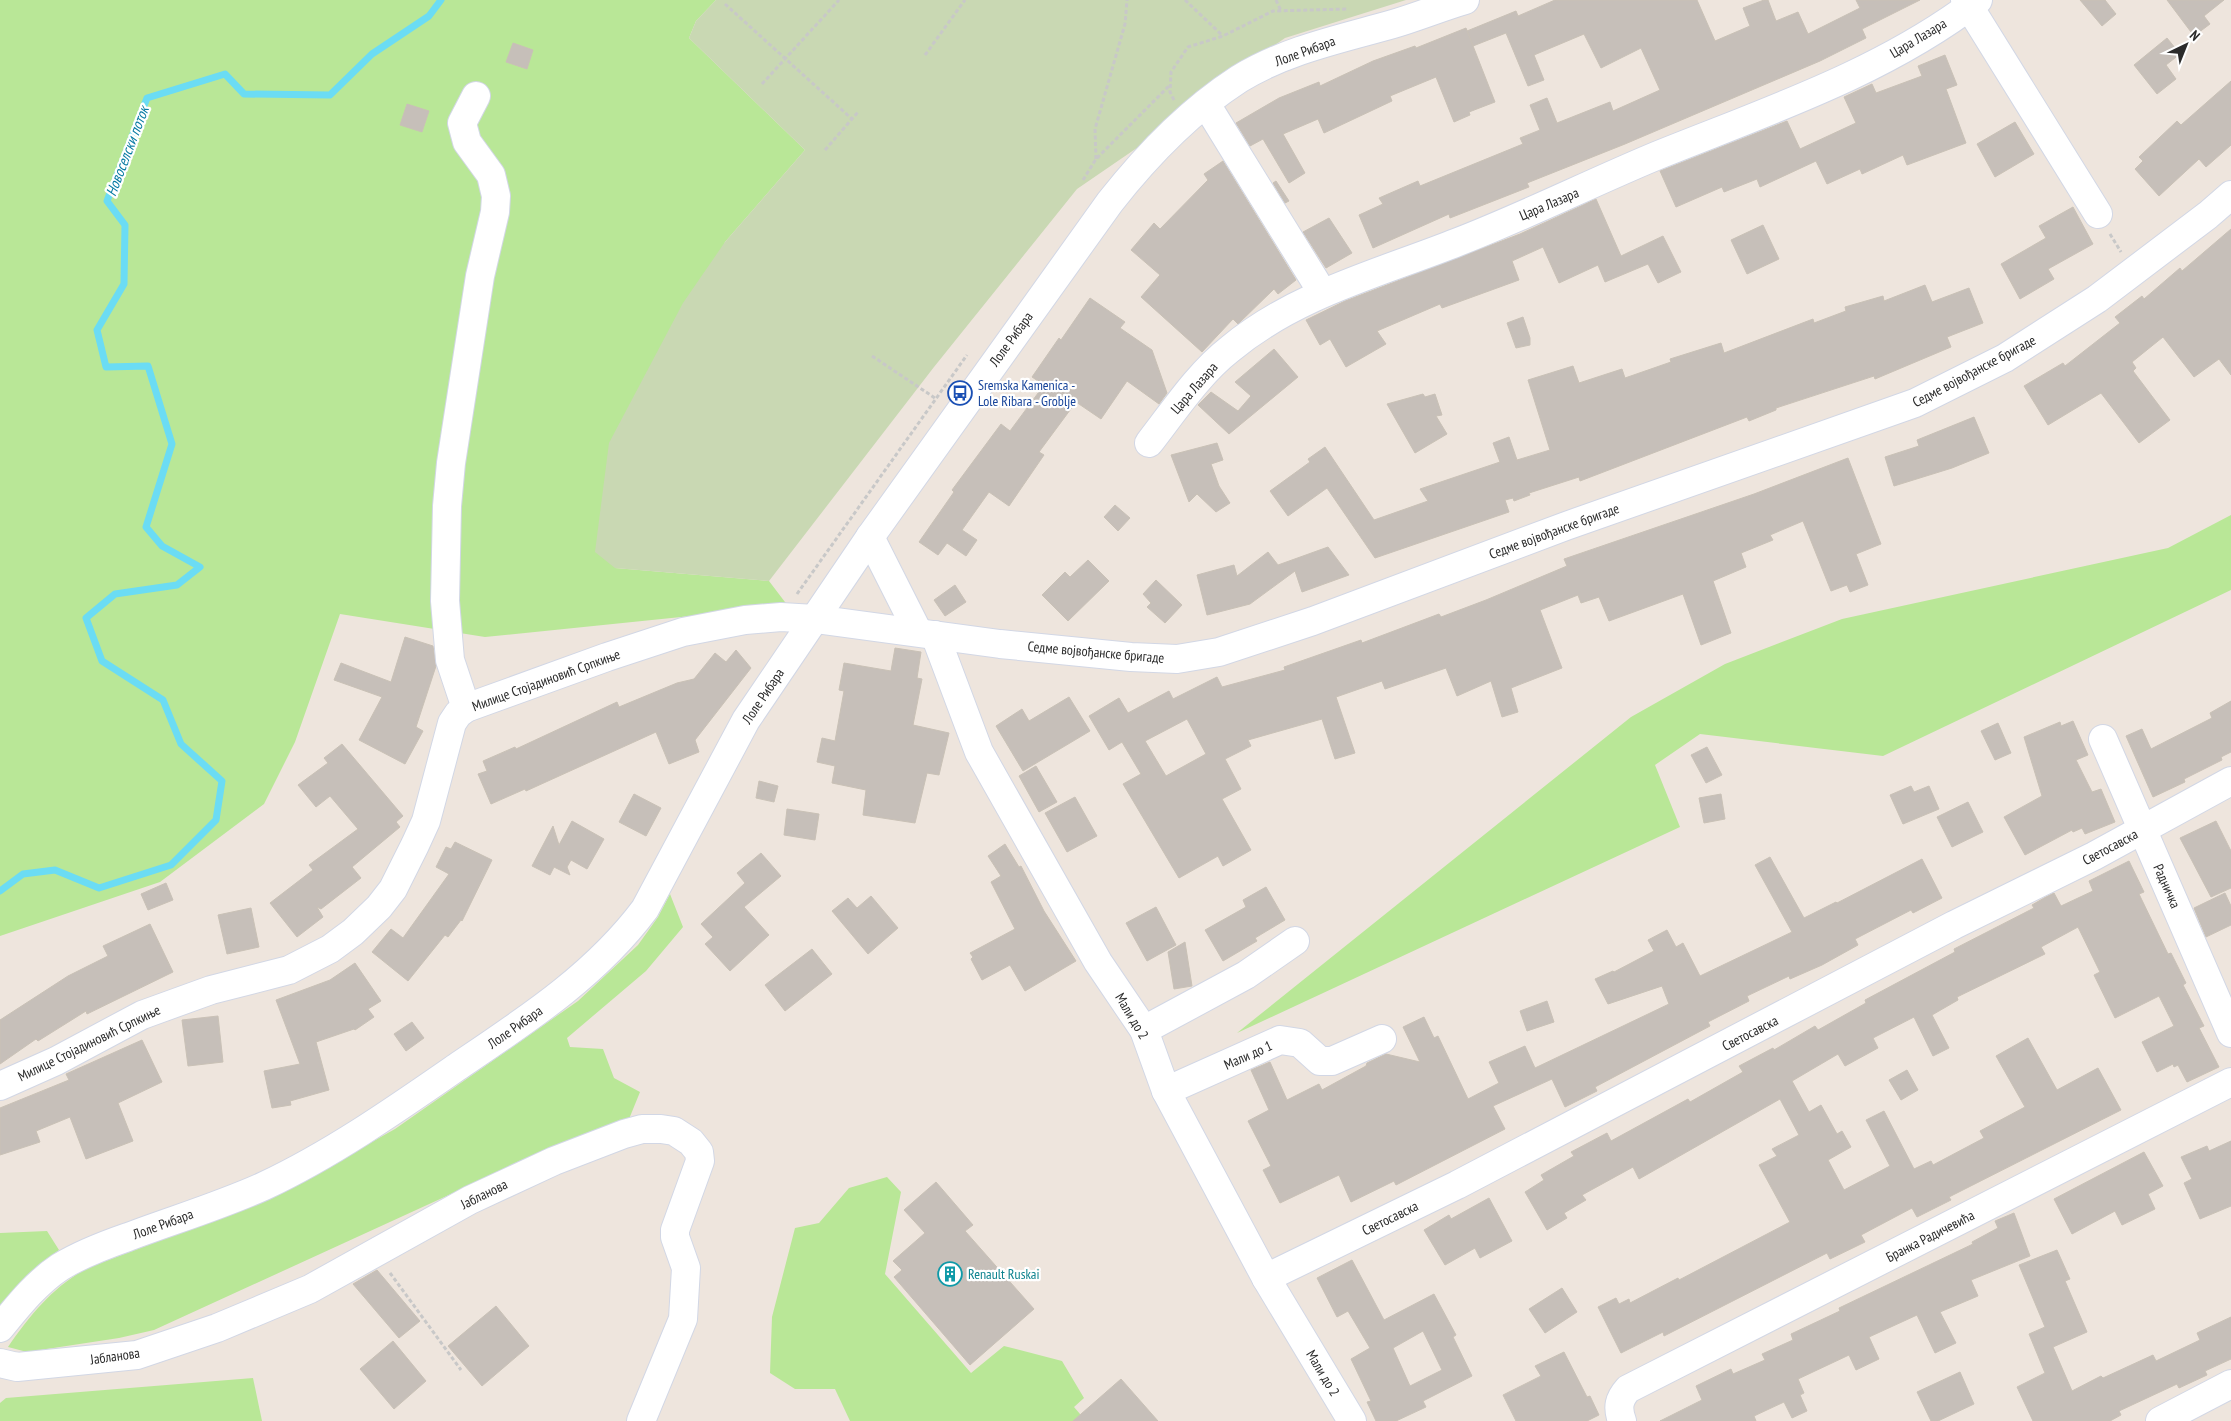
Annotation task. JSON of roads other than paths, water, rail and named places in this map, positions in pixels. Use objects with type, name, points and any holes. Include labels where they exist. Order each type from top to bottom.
[{"type":"street","name":"Лоле Рибара","points":[[0,1328],[40,1283],[59,1268],[106,1245],[263,1186],[295,1169],[384,1117],[568,989],[624,937],[645,910],[746,720],[870,538],[959,412],[1110,202],[1139,165],[1163,140],[1206,104],[1239,80],[1304,49],[1408,20],[1465,0]]},
{"type":"street","points":[[1971,2],[2098,214]]},
{"type":"street","name":"Цара Лазара","points":[[1149,443],[1202,376],[1228,350],[1254,330],[1322,292],[1457,242],[1771,110],[1874,64],[1927,34],[1971,2]]},
{"type":"street","points":[[466,708],[450,660],[445,601],[447,506],[451,463],[480,276],[496,196],[490,176],[467,142],[462,123],[476,96]]},
{"type":"street","points":[[1206,104],[1322,292]]},
{"type":"street","name":"Седме војвођанске бригаде","points":[[815,619],[1000,644],[1131,657],[1177,659],[1219,652],[1313,621],[1566,526],[1915,403],[2005,358],[2097,299],[2231,195]]},
{"type":"street","name":"Мали до 2","points":[[870,538],[926,633],[979,752],[1098,962],[1144,1030],[1166,1091],[1266,1278],[1352,1421]]},
{"type":"street","name":"Милице Стојадиновић Српкиње","points":[[0,1086],[56,1061],[142,1015],[211,990],[289,970],[330,949],[353,932],[379,907],[405,866],[426,821],[452,723],[458,714],[466,708],[606,657],[683,632],[746,620],[780,617],[815,619]]},
{"type":"street","name":"Радничка","points":[[2103,739],[2231,1033]]},
{"type":"street","name":"Светосавска","points":[[1266,1278],[1457,1185],[2143,829],[2231,781]]},
{"type":"street","points":[[1144,1030],[1246,975],[1295,941]]},
{"type":"street","name":"Мали до 1","points":[[1166,1091],[1280,1040],[1300,1043],[1320,1061],[1332,1061],[1382,1038]]},
{"type":"street","name":"Бранка Радичевића","points":[[1622,1421],[1618,1409],[1621,1397],[1628,1389],[2231,1082]]},
{"type":"street","name":"Јабланова","points":[[0,1363],[17,1367],[137,1355],[217,1328],[310,1289],[470,1200],[596,1143],[642,1129],[661,1129],[682,1136],[691,1142],[699,1152],[700,1161],[674,1230],[686,1268],[686,1300],[683,1320],[641,1421]]},
{"type":"street","points":[[2160,1421],[2231,1384]]},
{"type":"waterway","name":"Новоселски поток","points":[[0,891],[23,874],[55,870],[99,888],[171,865],[216,820],[222,781],[181,744],[163,700],[102,661],[86,618],[115,594],[177,585],[200,567],[162,546],[146,527],[172,444],[148,366],[106,367],[97,330],[124,284],[125,225],[107,201],[147,98],[225,74],[244,94],[330,95],[372,54],[429,16],[441,0]]},
{"type":"place","name":"Sremska Kamenica - Lole Ribara - Groblje","points":[[960,393]]},
{"type":"place","name":"Renault Ruskai","points":[[950,1274]]}]
